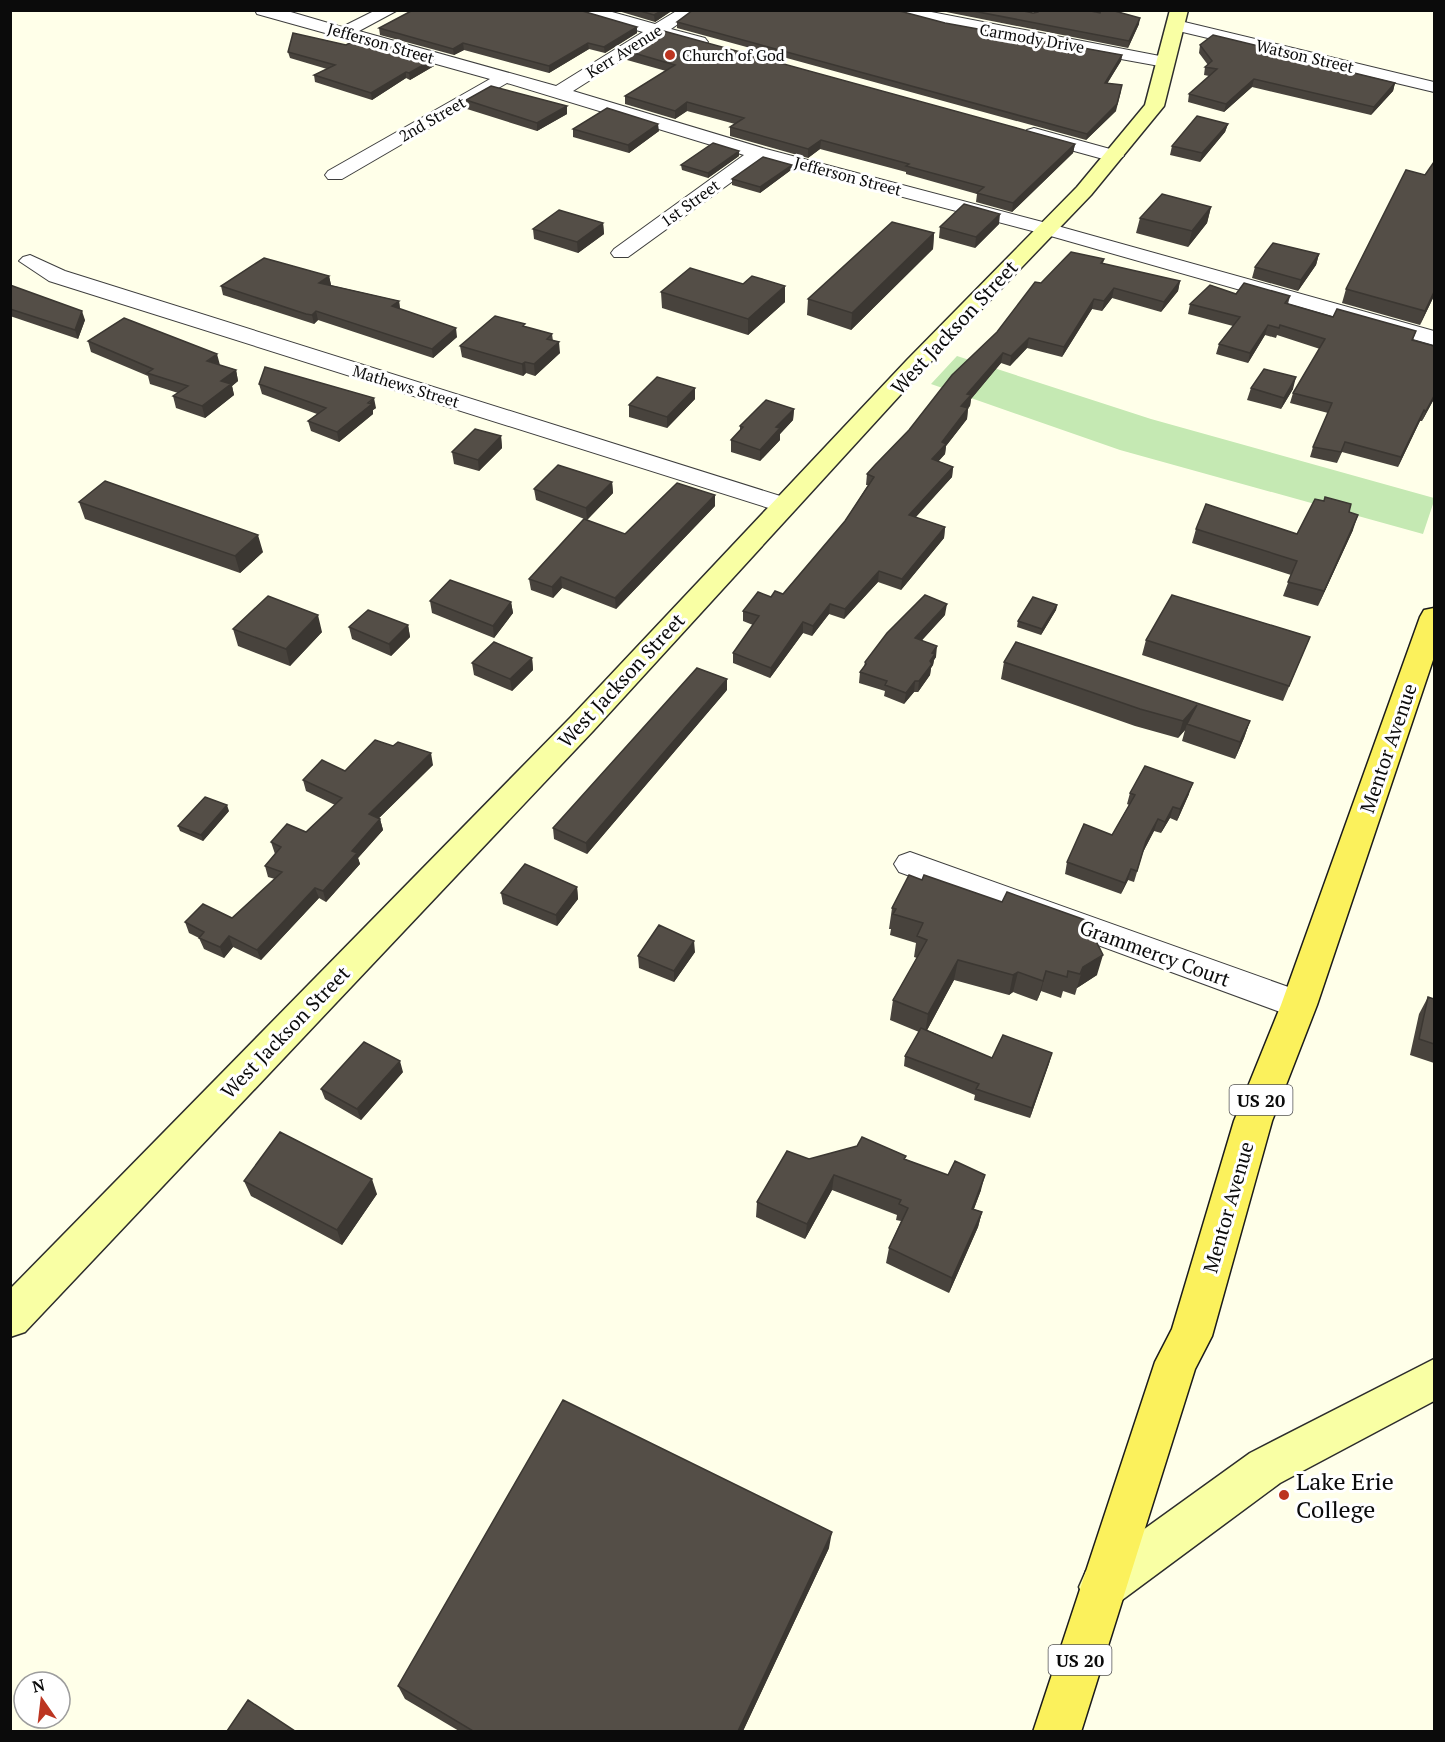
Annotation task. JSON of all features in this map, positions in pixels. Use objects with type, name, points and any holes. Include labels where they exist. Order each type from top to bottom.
[{"type":"main road","name":"Mentor Avenue","points":[[1057,1731],[1176,1362],[1191,1336],[1253,1121],[1299,1005],[1434,617]]},
{"type":"street","name":"Jefferson Street","points":[[263,10],[558,92],[759,153],[1047,229],[1434,338]]},
{"type":"street","points":[[345,32],[390,10]]},
{"type":"street","points":[[584,10],[715,47]]},
{"type":"street","name":"Kerr Avenue","points":[[558,92],[690,10]]},
{"type":"street","name":"Carmody Drive","points":[[900,10],[945,22],[1165,62]]},
{"type":"street","name":"West Jackson Street","points":[[10,1318],[582,724],[784,505],[1114,156],[1154,106],[1177,18]]},
{"type":"street","name":"Watson Street","points":[[1177,18],[1434,87]]},
{"type":"street","name":"2nd Street","points":[[335,175],[504,78]]},
{"type":"street","points":[[1013,128],[1114,156]]},
{"type":"street","name":"1st Street","points":[[621,253],[759,153]]},
{"type":"street","name":"Mathews Street","points":[[30,261],[57,276],[784,505]]},
{"type":"street","name":"Grammercy Court","points":[[910,864],[1299,1005]]},
{"type":"street","points":[[1102,1587],[1265,1468],[1434,1379]]},
{"type":"green space","points":[[957,356],[1151,419],[1434,498],[1423,534],[1120,450],[931,384]]},
{"type":"building","points":[[413,10],[579,10],[637,27],[604,47],[588,43],[549,66],[463,43],[453,49],[379,28]]},
{"type":"building","points":[[637,10],[663,10],[654,15]]},
{"type":"building","points":[[693,10],[896,10],[945,23],[1122,55],[1105,83],[1122,85],[1117,104],[1087,134],[677,22]]},
{"type":"building","points":[[968,10],[1019,10],[1033,13],[1039,10],[1086,10],[1100,13],[1101,10],[1111,10],[1140,18],[1129,41]]},
{"type":"building","points":[[660,30],[1075,144],[1013,203],[977,193],[984,187],[821,140],[808,149],[730,127],[744,118],[687,102],[675,111],[625,96],[675,65],[627,51]]},
{"type":"building","points":[[293,33],[346,45],[359,38],[434,59],[409,73],[406,72],[371,93],[314,75],[335,65],[288,52]]},
{"type":"building","points":[[1213,35],[1271,49],[1268,52],[1395,83],[1374,107],[1254,79],[1226,104],[1189,94],[1217,69],[1205,67],[1212,61],[1200,45]]},
{"type":"building","points":[[491,86],[567,106],[537,123],[466,100]]},
{"type":"building","points":[[607,108],[658,124],[628,145],[573,129]]},
{"type":"building","points":[[1197,116],[1228,124],[1202,153],[1172,146]]},
{"type":"building","points":[[713,143],[739,151],[708,173],[681,165]]},
{"type":"building","points":[[763,157],[792,165],[760,187],[732,179]]},
{"type":"building","points":[[1434,162],[1434,292],[1425,311],[1346,289],[1406,170],[1425,175]]},
{"type":"building","points":[[1162,194],[1211,207],[1192,231],[1140,218]]},
{"type":"building","points":[[964,204],[1000,214],[976,237],[940,227]]},
{"type":"building","points":[[559,210],[603,223],[577,242],[533,229]]},
{"type":"building","points":[[892,222],[934,233],[852,313],[808,299]]},
{"type":"building","points":[[1273,243],[1319,254],[1301,280],[1255,267]]},
{"type":"building","points":[[1071,252],[1104,259],[1101,263],[1180,281],[1164,302],[1114,288],[1104,301],[1094,299],[1064,347],[1029,338],[1011,356],[1003,353],[967,394],[971,395],[961,406],[968,408],[942,442],[946,444],[932,459],[953,467],[909,515],[945,527],[902,579],[879,571],[845,609],[830,604],[813,626],[803,622],[771,668],[733,653],[759,616],[743,611],[758,592],[771,597],[775,591],[783,594],[845,521],[874,477],[867,474],[909,430],[952,375],[997,332],[1035,282],[1041,283]]},
{"type":"building","points":[[264,258],[329,276],[319,283],[399,301],[392,306],[456,328],[432,349],[316,311],[312,315],[306,314],[221,286]]},
{"type":"building","points":[[690,268],[743,284],[752,276],[785,286],[748,319],[661,292]]},
{"type":"building","points":[[1244,283],[1290,296],[1285,303],[1333,317],[1337,309],[1416,331],[1412,340],[1434,346],[1434,396],[1426,411],[1424,410],[1401,457],[1345,442],[1341,452],[1313,447],[1332,403],[1293,393],[1325,339],[1280,325],[1279,328],[1268,325],[1250,353],[1219,344],[1240,317],[1190,304],[1210,285],[1236,294]]},
{"type":"building","points":[[10,285],[82,311],[75,330],[10,309]]},
{"type":"building","points":[[495,316],[552,334],[547,339],[559,342],[534,364],[525,362],[522,364],[460,346]]},
{"type":"building","points":[[124,318],[217,354],[207,361],[236,370],[221,381],[231,384],[202,406],[173,396],[188,386],[147,373],[153,369],[88,341]]},
{"type":"building","points":[[265,367],[374,398],[368,403],[372,404],[337,432],[308,421],[326,408],[259,384]]},
{"type":"building","points":[[1264,369],[1296,377],[1284,398],[1251,388]]},
{"type":"building","points":[[657,377],[695,388],[667,417],[629,405]]},
{"type":"building","points":[[766,400],[794,409],[776,427],[780,428],[760,450],[731,440],[743,427],[740,426]]},
{"type":"building","points":[[475,429],[501,436],[478,460],[452,452]]},
{"type":"building","points":[[558,465],[612,482],[586,508],[534,489]]},
{"type":"building","points":[[105,481],[258,535],[235,556],[79,502]]},
{"type":"building","points":[[677,483],[715,495],[615,598],[561,577],[552,587],[529,579],[584,519],[625,534]]},
{"type":"building","points":[[1325,497],[1351,504],[1349,512],[1358,515],[1324,591],[1288,582],[1297,561],[1196,529],[1206,504],[1297,534],[1315,499],[1324,501]]},
{"type":"building","points":[[450,580],[511,602],[493,626],[430,601]]},
{"type":"building","points":[[925,595],[947,604],[915,638],[937,646],[932,653],[935,654],[930,661],[932,664],[919,681],[915,681],[906,693],[885,685],[887,681],[860,672],[887,633]]},
{"type":"building","points":[[1172,595],[1310,637],[1289,686],[1146,640]]},
{"type":"building","points":[[268,596],[318,615],[286,649],[233,629]]},
{"type":"building","points":[[1033,597],[1057,605],[1042,629],[1018,621]]},
{"type":"building","points":[[368,610],[408,625],[389,644],[349,627]]},
{"type":"building","points":[[494,642],[532,658],[510,679],[472,663]]},
{"type":"building","points":[[1016,642],[1250,721],[1240,742],[1187,724],[1197,705],[1183,721],[1140,709],[1004,662]]},
{"type":"building","points":[[697,668],[727,679],[586,843],[553,828]]},
{"type":"building","points":[[375,740],[393,746],[398,742],[431,753],[369,814],[380,819],[352,851],[357,853],[323,891],[315,888],[257,950],[229,936],[220,947],[199,938],[204,932],[185,922],[203,904],[232,918],[282,872],[265,866],[281,847],[271,842],[287,824],[306,832],[342,798],[303,780],[322,760],[345,771]]},
{"type":"building","points":[[1145,766],[1193,783],[1180,809],[1173,807],[1165,822],[1158,819],[1146,841],[1137,871],[1131,869],[1125,883],[1067,862],[1084,824],[1112,835],[1135,795],[1130,793]]},
{"type":"building","points":[[205,797],[227,805],[201,835],[178,826]]},
{"type":"building","points":[[525,864],[577,887],[556,915],[501,893]]},
{"type":"building","points":[[909,875],[922,880],[924,875],[1002,902],[1007,892],[1088,921],[1084,927],[1099,934],[1096,941],[1103,955],[1083,967],[1080,974],[1068,971],[1067,977],[1046,971],[1043,981],[1018,972],[1013,975],[958,960],[928,1014],[893,1000],[927,940],[917,936],[923,923],[893,914],[896,909],[892,908]]},
{"type":"building","points":[[659,925],[694,941],[674,971],[638,956]]},
{"type":"building","points":[[1428,997],[1434,999],[1434,1044],[1419,1039]]},
{"type":"building","points":[[921,1028],[992,1058],[1003,1035],[1052,1053],[1032,1108],[976,1089],[979,1084],[905,1056]]},
{"type":"building","points":[[364,1042],[400,1061],[357,1109],[321,1089]]},
{"type":"building","points":[[280,1132],[372,1179],[337,1230],[244,1181]]},
{"type":"building","points":[[862,1137],[906,1156],[904,1159],[948,1175],[955,1161],[985,1175],[972,1209],[982,1212],[952,1278],[889,1248],[908,1208],[899,1204],[901,1200],[834,1175],[807,1224],[757,1202],[787,1151],[809,1159],[857,1146]]},
{"type":"building","points":[[563,1400],[832,1532],[738,1731],[473,1731],[398,1686]]},
{"type":"building","points":[[248,1700],[295,1731],[227,1731]]},
{"type":"place","name":"Church of God","points":[[670,55]]},
{"type":"place","name":"Lake Erie College","points":[[1284,1495]]}]
